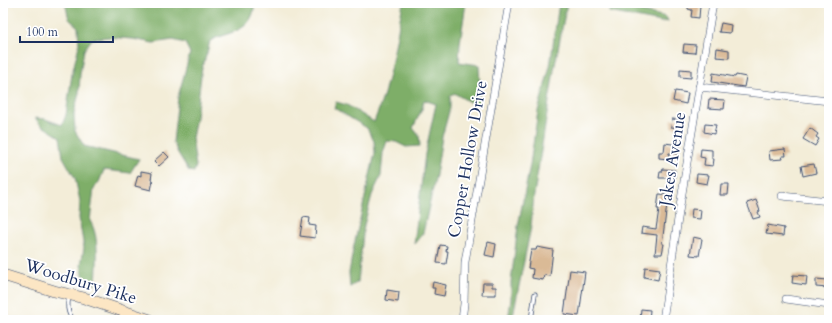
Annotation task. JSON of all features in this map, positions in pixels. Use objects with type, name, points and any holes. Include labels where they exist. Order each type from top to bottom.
[{"type":"street","name":"Copper Hollow Drive","points":[[462,320],[465,262],[509,3]]},
{"type":"street","name":"Jakes Avenue","points":[[663,320],[713,3]]},
{"type":"street","points":[[699,87],[829,101]]},
{"type":"street","points":[[782,196],[829,201]]},
{"type":"street","name":"Woodbury Pike","points":[[3,275],[54,291],[84,298],[150,320]]},
{"type":"street","points":[[786,299],[829,305]]},
{"type":"lane","points":[[69,294],[67,304],[68,311],[73,320]]},
{"type":"lane","points":[[531,320],[535,294]]},
{"type":"green space","points":[[65,3],[255,3],[254,11],[249,22],[234,32],[210,41],[202,68],[192,138],[196,166],[194,172],[189,171],[173,142],[178,97],[190,53],[185,43],[173,40],[153,43],[133,39],[108,37],[92,39],[84,50],[80,74],[79,93],[74,113],[75,131],[84,146],[139,159],[130,173],[104,170],[99,182],[94,188],[90,221],[97,243],[96,284],[85,282],[81,265],[84,248],[79,218],[80,201],[75,178],[63,157],[60,137],[41,125],[35,118],[45,119],[62,125],[66,115],[72,74],[79,45],[78,27],[69,19]]},
{"type":"green space","points":[[403,3],[466,3],[460,43],[459,62],[479,65],[480,88],[478,107],[454,93],[450,97],[450,108],[442,137],[436,175],[423,233],[414,244],[425,154],[436,104],[424,100],[422,109],[413,128],[419,136],[420,146],[406,147],[396,142],[387,141],[383,153],[381,176],[372,195],[364,225],[358,282],[350,287],[349,273],[375,153],[374,141],[367,128],[334,108],[336,102],[347,105],[374,122],[380,108],[388,78]]},
{"type":"green space","points":[[559,3],[567,3],[554,70],[534,195],[531,227],[512,320],[508,320],[518,226],[530,165],[538,111],[550,66]]},
{"type":"green space","points":[[610,3],[618,3],[617,6],[666,17],[668,21],[661,22],[609,12]]},
{"type":"building","points":[[688,3],[700,5],[699,18],[691,17],[692,10],[688,9]]},
{"type":"building","points":[[721,23],[731,25],[730,33],[719,32]]},
{"type":"building","points":[[684,44],[696,45],[695,53],[683,52]]},
{"type":"building","points":[[717,48],[729,50],[729,58],[716,57]]},
{"type":"building","points":[[680,69],[691,70],[691,78],[680,77]]},
{"type":"building","points":[[713,73],[735,77],[736,75],[746,77],[744,87],[712,82]]},
{"type":"building","points":[[675,91],[688,93],[686,104],[673,101]]},
{"type":"building","points":[[709,99],[725,100],[724,109],[708,108]]},
{"type":"building","points":[[672,119],[683,120],[682,128],[671,127]]},
{"type":"building","points":[[705,124],[716,125],[714,134],[704,132]]},
{"type":"building","points":[[810,128],[818,134],[816,137],[819,139],[815,146],[803,139]]},
{"type":"building","points":[[665,143],[679,145],[678,154],[669,153],[668,159],[659,158],[659,152],[664,152]]},
{"type":"building","points":[[701,149],[712,150],[712,159],[714,159],[713,166],[704,165],[705,158],[700,157]]},
{"type":"building","points":[[785,149],[786,156],[782,156],[783,159],[770,160],[769,151]]},
{"type":"building","points":[[164,152],[169,157],[159,166],[154,161]]},
{"type":"building","points":[[814,164],[816,173],[803,176],[801,166]]},
{"type":"building","points":[[663,169],[675,170],[675,178],[659,178],[660,172],[662,172]]},
{"type":"building","points":[[141,171],[152,173],[151,180],[153,181],[151,190],[135,186],[138,175],[141,176]]},
{"type":"building","points":[[697,174],[709,175],[707,184],[696,182]]},
{"type":"building","points":[[721,184],[729,184],[728,195],[720,195]]},
{"type":"building","points":[[659,194],[672,195],[671,204],[667,204],[662,254],[655,254],[657,235],[641,233],[642,227],[656,229],[659,209],[657,209]]},
{"type":"building","points":[[756,200],[760,211],[758,212],[760,217],[753,219],[747,203]]},
{"type":"building","points":[[692,209],[701,210],[700,219],[691,218]]},
{"type":"building","points":[[303,217],[310,218],[309,225],[316,226],[315,238],[300,236]]},
{"type":"building","points":[[768,225],[784,228],[783,236],[766,234]]},
{"type":"building","points":[[693,237],[702,239],[699,256],[690,255]]},
{"type":"building","points":[[488,242],[496,244],[494,257],[485,255]]},
{"type":"building","points":[[440,245],[447,246],[446,251],[448,251],[446,264],[437,263]]},
{"type":"building","points":[[537,247],[553,250],[550,276],[544,275],[543,280],[532,278],[533,269],[528,268],[531,250],[536,250]]},
{"type":"building","points":[[645,267],[660,269],[658,280],[644,277]]},
{"type":"building","points":[[570,270],[585,272],[579,316],[564,314]]},
{"type":"building","points":[[793,275],[807,276],[806,285],[792,283]]},
{"type":"building","points":[[816,279],[828,280],[827,288],[816,287]]},
{"type":"building","points":[[433,282],[446,285],[444,296],[434,294],[435,288],[432,288]]},
{"type":"building","points":[[483,283],[492,283],[492,287],[496,287],[496,295],[482,295]]},
{"type":"building","points":[[387,290],[399,292],[398,302],[386,300]]},
{"type":"building","points":[[641,309],[650,310],[649,320],[640,319]]}]
